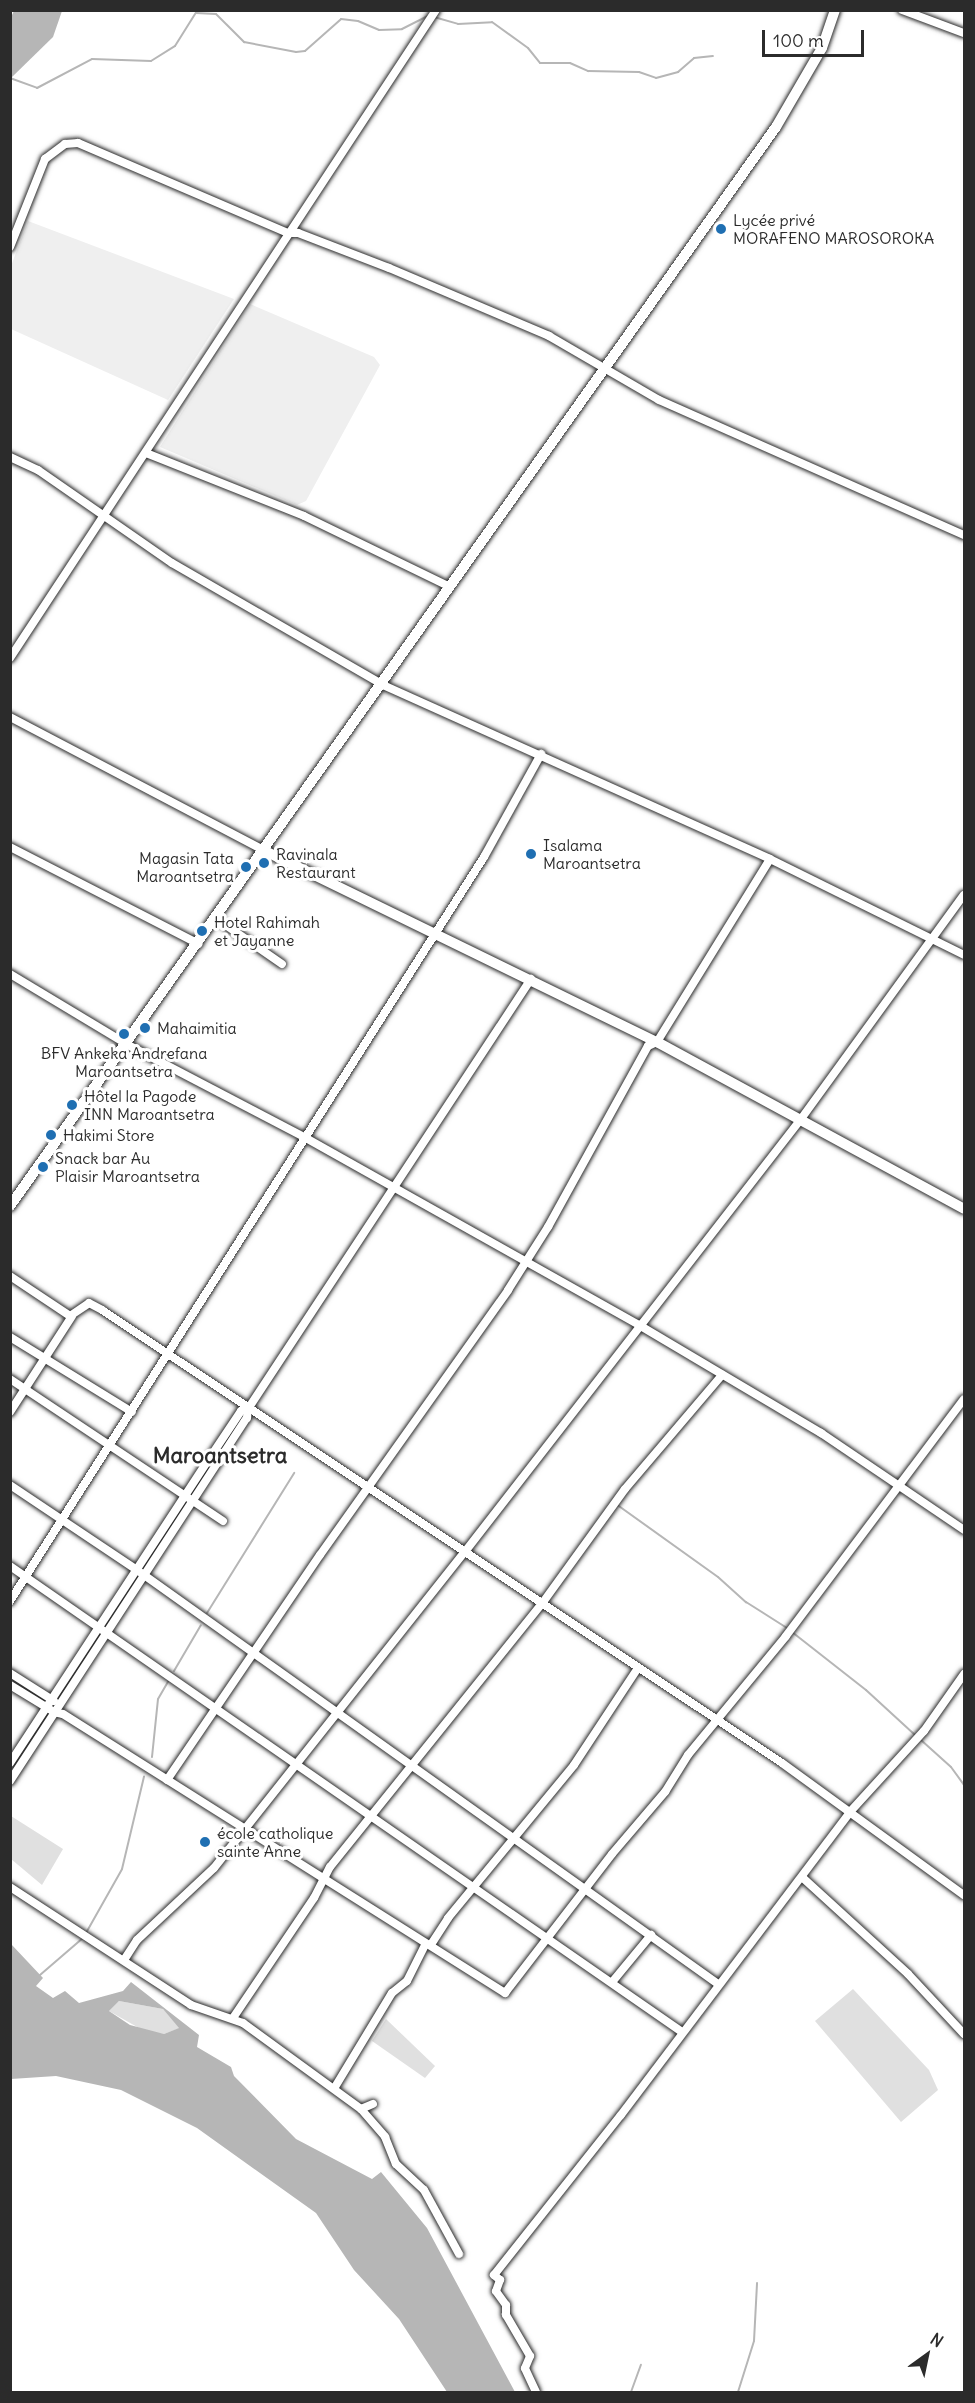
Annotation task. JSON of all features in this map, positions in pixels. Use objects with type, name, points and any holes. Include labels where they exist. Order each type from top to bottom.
[{"type":"main road","points":[[10,1206],[128,1045],[383,686],[450,587],[792,103],[822,48],[835,10]]},
{"type":"main road","points":[[265,851],[657,1042],[964,1209]]},
{"type":"street","points":[[902,10],[964,33]]},
{"type":"street","points":[[10,658],[436,11]]},
{"type":"street","points":[[10,248],[45,159],[72,143],[288,233],[298,233],[409,276],[549,336],[661,402],[964,535]]},
{"type":"street","points":[[146,453],[304,516],[450,587]]},
{"type":"street","points":[[10,458],[36,469],[172,563],[383,686],[541,754],[770,859],[932,937],[964,955]]},
{"type":"street","points":[[10,717],[265,851]]},
{"type":"street","points":[[10,1601],[112,1446],[304,1137],[495,840],[541,754]]},
{"type":"street","points":[[10,847],[199,944]]},
{"type":"street","points":[[167,1780],[320,1555],[370,1489],[526,1262],[648,1046],[657,1042],[770,859]]},
{"type":"street","points":[[124,1960],[137,1940],[204,1880],[464,1553],[801,1119],[964,895]]},
{"type":"street","points":[[217,919],[282,964]]},
{"type":"street","points":[[10,974],[128,1045],[304,1137],[639,1325],[898,1485],[964,1530]]},
{"type":"street","points":[[10,1781],[50,1710],[189,1499],[241,1411],[248,1408],[531,979]]},
{"type":"street","points":[[10,1276],[72,1316]]},
{"type":"street","points":[[10,1412],[72,1316],[83,1306],[95,1305],[716,1720],[964,1895]]},
{"type":"street","points":[[10,1337],[132,1412]]},
{"type":"street","points":[[233,2018],[323,1880],[541,1605],[625,1489],[722,1375]]},
{"type":"street","points":[[10,1378],[223,1521]]},
{"type":"street","points":[[10,1685],[50,1710],[63,1714],[505,1993],[585,1887],[665,1792],[716,1720],[786,1636],[964,1399]]},
{"type":"street","points":[[10,1485],[141,1573],[585,1887],[718,1984]]},
{"type":"street","points":[[10,1566],[475,1886],[682,2032]]},
{"type":"street","points":[[335,2087],[392,1993],[407,1981],[429,1944],[574,1765],[638,1668]]},
{"type":"street","points":[[10,1673],[55,1702],[63,1714]]},
{"type":"street","points":[[536,2392],[525,2368],[530,2356],[506,2315],[506,2305],[496,2291],[500,2280],[494,2275],[718,1984],[803,1878],[849,1814],[924,1731],[964,1674]]},
{"type":"street","points":[[10,1763],[50,1710]]},
{"type":"street","points":[[803,1878],[908,1974],[964,2034]]},
{"type":"street","points":[[10,1887],[80,1935],[124,1960],[198,2009],[233,2018],[335,2087],[361,2109],[385,2137],[396,2164],[424,2190],[459,2254]]},
{"type":"street","points":[[613,1982],[651,1935]]},
{"type":"street","points":[[361,2109],[373,2104]]},
{"type":"shaded area","points":[[14,11],[62,11],[53,37],[11,78],[11,17]]},
{"type":"shaded area","points":[[28,221],[234,299],[168,400],[11,329],[11,266]]},
{"type":"shaded area","points":[[250,304],[374,357],[380,365],[306,501],[297,505],[160,447]]},
{"type":"shaded area","points":[[11,1816],[63,1849],[42,1885],[11,1859]]},
{"type":"shaded area","points":[[11,1944],[43,1978],[36,1986],[53,1998],[65,1991],[79,2003],[123,1991],[131,1982],[199,2035],[197,2047],[231,2067],[234,2076],[296,2139],[372,2179],[381,2172],[427,2228],[515,2392],[447,2392],[399,2319],[354,2270],[316,2213],[197,2128],[121,2090],[56,2076],[11,2079]],"holes":[[[119,2001],[163,2009],[179,2028],[164,2034],[130,2025],[109,2011]]]},
{"type":"shaded area","points":[[853,1989],[929,2070],[938,2090],[901,2122],[815,2021]]},
{"type":"shaded area","points":[[119,2001],[163,2009],[180,2028],[164,2034],[146,2032],[109,2011]]},
{"type":"shaded area","points":[[386,2019],[435,2066],[425,2078],[372,2041]]},
{"type":"waterway","points":[[10,78],[37,88],[92,59],[151,61],[175,46],[196,13],[216,14],[244,42],[296,52],[305,51],[341,19],[358,21],[379,30],[402,29],[428,16]]},
{"type":"waterway","points":[[434,17],[458,24],[492,22],[528,48],[540,63],[570,63],[588,71],[639,72],[656,78],[678,72],[694,58],[713,56]]},
{"type":"waterway","points":[[207,1613],[294,1473]]},
{"type":"waterway","points":[[616,1504],[718,1577],[746,1602],[787,1628]]},
{"type":"waterway","points":[[174,1671],[201,1625]]},
{"type":"waterway","points":[[792,1632],[866,1690],[915,1735]]},
{"type":"waterway","points":[[152,1757],[158,1699],[168,1682]]},
{"type":"waterway","points":[[921,1740],[951,1767],[964,1785]]},
{"type":"waterway","points":[[86,1933],[122,1869],[144,1777]]},
{"type":"waterway","points":[[40,1975],[83,1938]]},
{"type":"waterway","points":[[738,2392],[754,2341],[757,2283]]},
{"type":"waterway","points":[[631,2392],[641,2365]]},
{"type":"place","name":"Lycée privé MORAFENO MAROSOROKA","points":[[721,229]]},
{"type":"place","name":"Isalama Maroantsetra","points":[[531,854]]},
{"type":"place","name":"Ravinala Restaurant","points":[[264,863]]},
{"type":"place","name":"Magasin Tata Maroantsetra","points":[[246,867]]},
{"type":"place","name":"Hotel Rahimah et Jayanne","points":[[202,931]]},
{"type":"place","name":"Mahaimitia","points":[[145,1028]]},
{"type":"place","name":"BFV Ankeka Andrefana Maroantsetra","points":[[124,1034]]},
{"type":"place","name":"Hôtel la Pagode INN Maroantsetra","points":[[72,1105]]},
{"type":"place","name":"Hakimi Store","points":[[51,1135]]},
{"type":"place","name":"Snack bar Au Plaisir Maroantsetra","points":[[43,1167]]},
{"type":"place","name":"école catholique sainte Anne","points":[[205,1842]]},
{"type":"district","name":"Maroantsetra","points":[[220,1456]]}]
